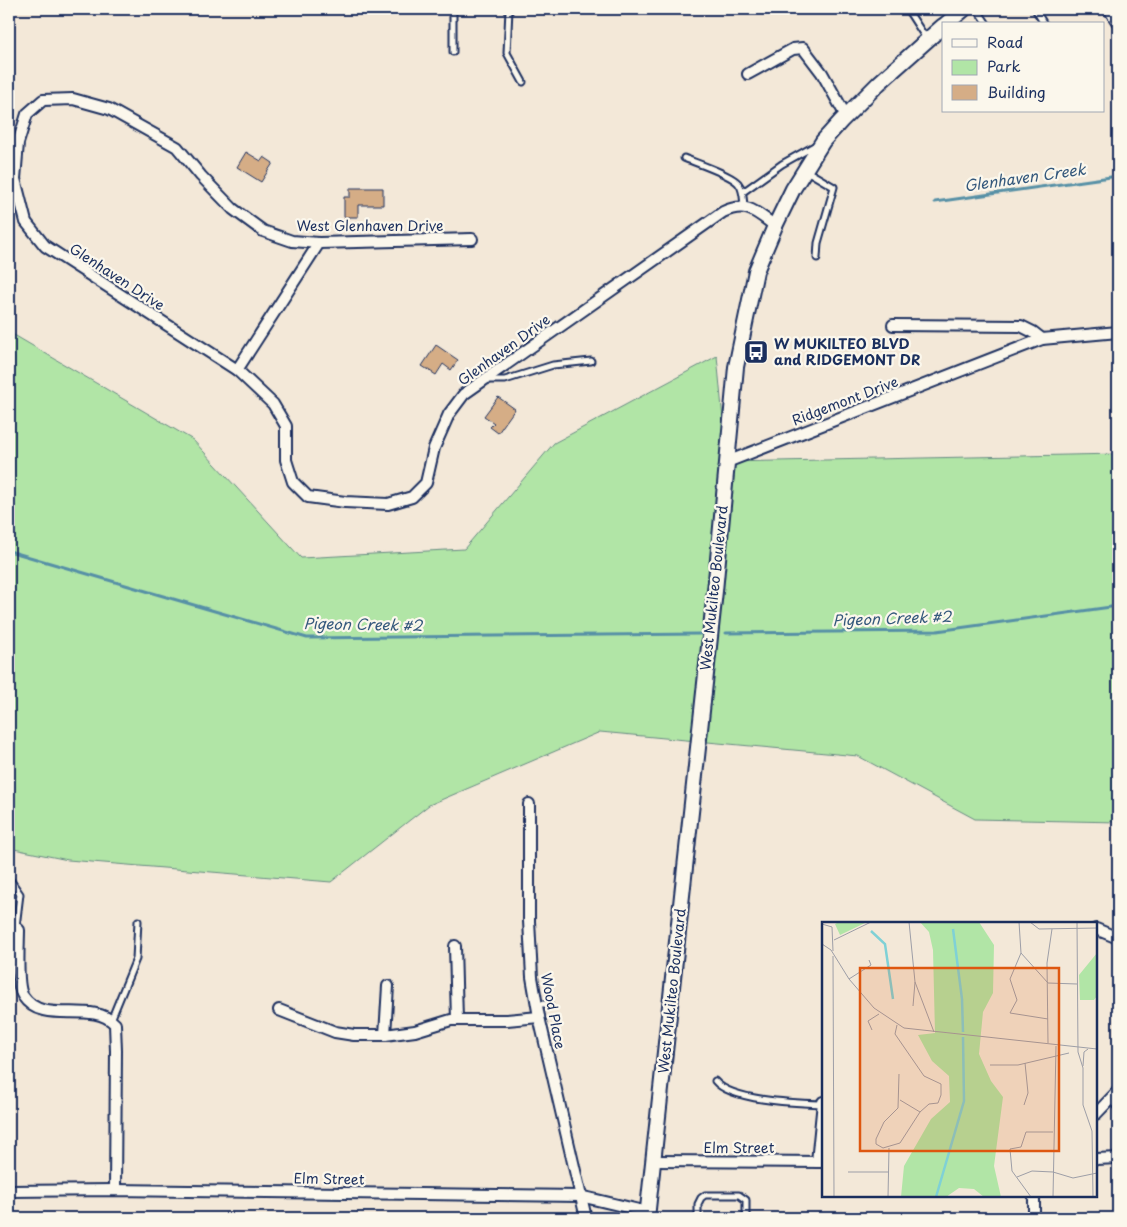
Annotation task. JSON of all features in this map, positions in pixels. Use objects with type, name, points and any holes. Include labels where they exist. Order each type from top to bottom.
[{"type":"main road","name":"West Mukilteo Boulevard","points":[[949,22],[964,9]]},
{"type":"main road","name":"West Mukilteo Boulevard","points":[[648,1215],[714,601],[736,367],[756,271],[775,226],[823,141],[879,83],[942,28]]},
{"type":"street","points":[[1109,9],[1118,23]]},
{"type":"street","points":[[748,74],[793,48],[803,48],[822,73],[846,116]]},
{"type":"street","name":"West Glenhaven Drive","points":[[12,178],[18,143],[27,114],[43,100],[73,100],[109,109],[177,147],[201,176],[232,208],[263,231],[292,241],[318,243],[472,239]]},
{"type":"street","name":"Glenhaven Drive","points":[[12,178],[26,222],[45,246],[237,370],[273,404],[286,426],[286,460],[293,482],[308,497],[345,502],[388,504],[412,497],[426,483],[434,448],[449,414],[464,394],[723,212],[744,206]]},
{"type":"street","points":[[744,206],[775,226]]},
{"type":"street","points":[[237,370],[318,243]]},
{"type":"street","points":[[893,325],[1021,326],[1042,339]]},
{"type":"street","name":"Ridgemont Drive","points":[[727,462],[1042,339],[1118,332]]},
{"type":"street","name":"Wood Place","points":[[529,804],[529,921],[532,977],[539,1017],[586,1218]]},
{"type":"street","points":[[12,926],[19,930],[19,974],[22,995],[37,1010],[101,1014],[115,1024],[115,1190]]},
{"type":"street","points":[[1097,929],[1118,938]]},
{"type":"street","points":[[455,946],[457,1020]]},
{"type":"street","points":[[385,1035],[388,986]]},
{"type":"street","points":[[279,1010],[335,1032],[354,1035],[385,1035],[414,1031],[451,1020],[507,1020],[539,1017]]},
{"type":"street","points":[[1097,1113],[1118,1091]]},
{"type":"street","points":[[820,1162],[822,1123]]},
{"type":"street","points":[[1097,1159],[1118,1158]]},
{"type":"street","name":"Elm Street","points":[[654,1161],[820,1162]]},
{"type":"street","name":"Elm Street","points":[[9,1191],[115,1190],[580,1196],[648,1215]]},
{"type":"street","points":[[1034,1197],[1034,1218]]},
{"type":"lane","points":[[453,9],[453,52]]},
{"type":"lane","points":[[509,9],[507,53],[523,82]]},
{"type":"lane","points":[[907,9],[927,40]]},
{"type":"lane","points":[[977,9],[986,22]]},
{"type":"lane","points":[[1035,9],[1043,22]]},
{"type":"lane","points":[[743,192],[782,164],[823,141]]},
{"type":"lane","points":[[684,158],[730,177],[743,192],[744,206]]},
{"type":"lane","points":[[805,170],[834,187],[818,243],[817,258]]},
{"type":"lane","points":[[484,380],[505,380],[553,366],[591,361]]},
{"type":"lane","points":[[9,878],[20,894],[12,926]]},
{"type":"lane","points":[[111,1020],[136,958],[138,921]]},
{"type":"lane","points":[[537,1004],[549,1004]]},
{"type":"lane","points":[[715,1081],[729,1092],[742,1096],[822,1103]]},
{"type":"lane","points":[[1109,1099],[1118,1108]]},
{"type":"lane","points":[[698,1218],[700,1198],[706,1195],[739,1195],[746,1200],[746,1218]]},
{"type":"green space","points":[[9,332],[193,440],[301,558],[464,549],[554,443],[717,356],[727,462],[1118,454],[1118,822],[975,819],[858,756],[600,732],[429,805],[331,882],[68,860],[9,848]]},
{"type":"building","points":[[246,152],[261,161],[264,157],[273,163],[261,182],[237,167]]},
{"type":"building","points":[[350,188],[383,188],[383,205],[358,205],[358,217],[344,217],[344,197],[350,197]]},
{"type":"building","points":[[436,345],[458,360],[451,370],[443,364],[436,375],[422,366]]},
{"type":"building","points":[[498,397],[515,409],[498,433],[490,427],[494,423],[484,416]]},
{"type":"waterway","name":"Glenhaven Creek","points":[[935,202],[1118,176]]},
{"type":"waterway","name":"Pigeon Creek #2","points":[[9,551],[307,638],[700,634]]},
{"type":"waterway","name":"Pigeon Creek #2","points":[[726,633],[937,631],[1118,606]]},
{"type":"place","name":"W MUKILTEO BLVD and RIDGEMONT DR","points":[[756,352]]}]
